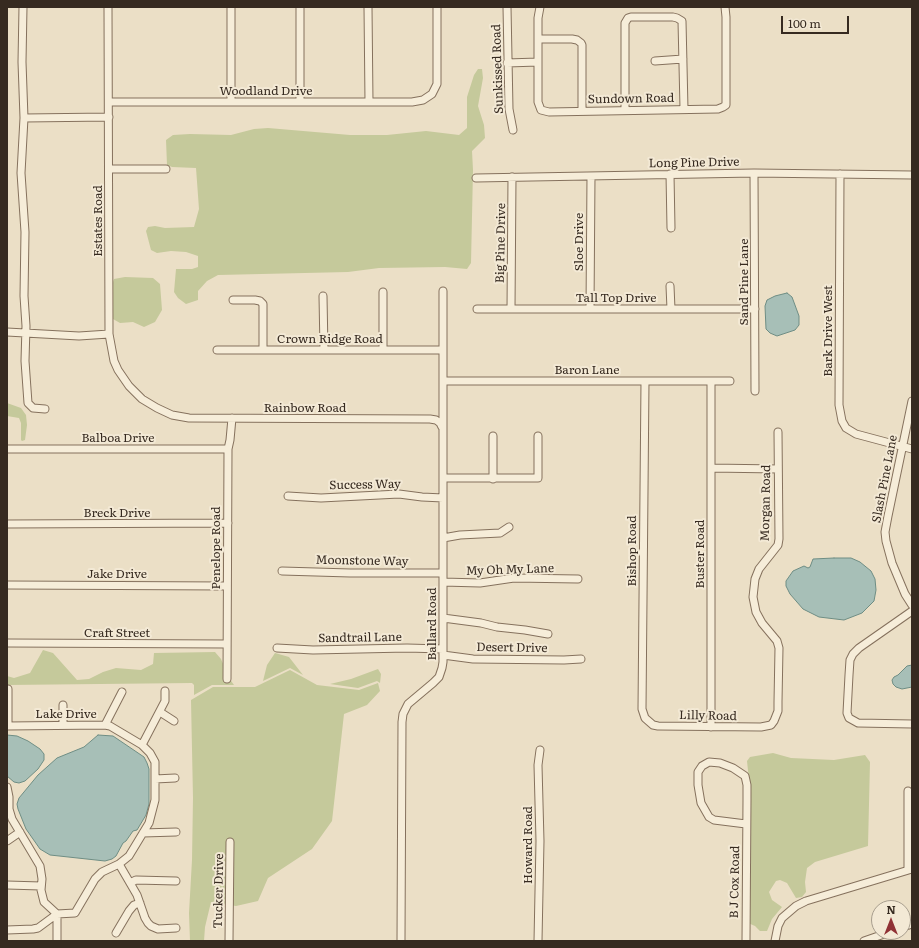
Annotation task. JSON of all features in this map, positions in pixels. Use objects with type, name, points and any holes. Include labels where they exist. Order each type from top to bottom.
[{"type":"street","points":[[23,7],[22,62],[24,118],[21,173],[25,232],[24,296],[26,332],[24,350],[28,403],[33,408],[45,409]]},
{"type":"street","name":"Estates Road","points":[[108,7],[108,334],[112,354],[118,370],[124,379],[142,399],[165,412]]},
{"type":"street","points":[[231,7],[231,102]]},
{"type":"street","points":[[300,7],[300,102]]},
{"type":"street","points":[[368,7],[369,102]]},
{"type":"street","name":"Woodland Drive","points":[[109,102],[412,102],[423,100],[432,94],[437,84],[437,7]]},
{"type":"street","name":"Sunkissed Road","points":[[507,7],[509,109],[513,130]]},
{"type":"street","name":"Sundown Road","points":[[540,7],[538,18],[538,102],[541,110],[549,112],[718,109],[724,107],[726,105],[725,7]]},
{"type":"street","points":[[624,110],[625,23],[628,18],[631,17],[673,18],[681,20],[683,26],[684,109]]},
{"type":"street","points":[[538,39],[572,39],[581,43],[582,111]]},
{"type":"street","points":[[655,61],[683,59]]},
{"type":"street","points":[[508,63],[538,62]]},
{"type":"street","points":[[24,118],[109,116]]},
{"type":"street","points":[[109,170],[166,169]]},
{"type":"street","name":"Long Pine Drive","points":[[476,178],[754,173],[912,175]]},
{"type":"street","name":"Sand Pine Lane","points":[[754,173],[756,391]]},
{"type":"street","points":[[670,174],[671,228]]},
{"type":"street","name":"Bark Drive West","points":[[840,174],[840,414],[843,424],[850,431],[856,434],[912,449]]},
{"type":"street","name":"Sloe Drive","points":[[590,309],[591,176]]},
{"type":"street","name":"Big Pine Drive","points":[[511,309],[512,177]]},
{"type":"street","points":[[670,286],[671,309]]},
{"type":"street","name":"Ballard Road","points":[[401,941],[403,718],[408,704],[439,677],[442,668],[443,291]]},
{"type":"street","points":[[383,292],[383,350]]},
{"type":"street","points":[[323,296],[324,350]]},
{"type":"street","points":[[233,300],[255,300],[261,302],[263,308],[263,350]]},
{"type":"street","name":"Tall Top Drive","points":[[477,309],[755,309]]},
{"type":"street","points":[[7,332],[79,336],[108,334]]},
{"type":"street","name":"Crown Ridge Road","points":[[217,350],[443,350]]},
{"type":"street","name":"Baron Lane","points":[[443,381],[730,382]]},
{"type":"street","name":"Bishop Road","points":[[645,381],[642,708],[643,714],[647,721]]},
{"type":"street","name":"Buster Road","points":[[711,727],[712,382]]},
{"type":"street","name":"Slash Pine Lane","points":[[912,401],[885,532],[892,563],[912,605]]},
{"type":"street","name":"Rainbow Road","points":[[165,412],[188,418],[430,419],[436,420],[442,427]]},
{"type":"street","name":"Penelope Road","points":[[227,678],[228,449],[232,418]]},
{"type":"street","name":"Morgan Road","points":[[771,725],[778,711],[779,648],[778,641],[762,623],[756,612],[753,598],[755,579],[759,569],[778,545],[778,432]]},
{"type":"street","points":[[493,436],[493,479]]},
{"type":"street","points":[[443,478],[538,478],[538,436]]},
{"type":"street","name":"Balboa Drive","points":[[7,449],[228,449]]},
{"type":"street","points":[[711,468],[778,469]]},
{"type":"street","name":"Success Way","points":[[288,496],[320,498],[399,494],[443,498]]},
{"type":"street","name":"Breck Drive","points":[[7,524],[228,524]]},
{"type":"street","points":[[443,538],[460,535],[500,533],[509,527]]},
{"type":"street","name":"Moonstone Way","points":[[282,572],[443,572]]},
{"type":"street","name":"My Oh My Lane","points":[[443,582],[480,583],[514,578],[578,579]]},
{"type":"street","name":"Jake Drive","points":[[7,585],[227,586]]},
{"type":"street","points":[[912,611],[859,648],[853,654],[850,660],[848,675],[847,713],[849,718],[858,723],[912,724]]},
{"type":"street","points":[[443,618],[548,634]]},
{"type":"street","name":"Craft Street","points":[[7,643],[227,644]]},
{"type":"street","name":"Sandtrail Lane","points":[[277,648],[313,650],[407,648],[443,652]]},
{"type":"street","name":"Desert Drive","points":[[443,652],[473,659],[564,660],[581,658]]},
{"type":"street","points":[[8,689],[8,726]]},
{"type":"street","points":[[142,745],[165,701],[165,691]]},
{"type":"street","points":[[104,725],[122,692]]},
{"type":"street","points":[[63,705],[63,725]]},
{"type":"street","points":[[160,712],[174,721]]},
{"type":"street","name":"Lilly Road","points":[[647,721],[658,726],[761,728],[771,725]]},
{"type":"street","name":"Lake Drive","points":[[8,726],[110,726],[142,745],[154,758],[155,779],[153,809],[149,823],[129,856],[119,864],[102,872],[95,879],[75,913],[57,914]]},
{"type":"street","name":"Howard Road","points":[[538,941],[540,841],[538,765],[540,750]]},
{"type":"street","name":"B J Cox Road","points":[[746,824],[714,820],[709,817],[701,803],[698,784],[698,772],[702,766],[709,762],[720,763],[733,768],[745,776],[747,785],[746,941]]},
{"type":"street","points":[[155,779],[174,778]]},
{"type":"street","points":[[7,787],[10,815],[40,866],[42,878],[41,886],[44,902],[57,914],[57,941]]},
{"type":"street","points":[[775,941],[778,926],[782,918],[796,906],[806,901],[910,869],[908,791]]},
{"type":"street","points":[[7,841],[20,832]]},
{"type":"street","points":[[143,833],[176,832]]},
{"type":"street","name":"Tucker Drive","points":[[229,941],[230,842]]},
{"type":"street","points":[[119,864],[137,894],[145,918],[151,926],[158,928],[176,928]]},
{"type":"street","points":[[130,883],[136,880],[176,881]]},
{"type":"street","points":[[7,885],[41,886]]},
{"type":"street","points":[[116,933],[129,911],[134,905],[140,903]]},
{"type":"street","points":[[7,930],[38,928],[57,914]]},
{"type":"green space","points":[[478,69],[482,69],[483,78],[478,106],[484,125],[485,138],[472,151],[471,263],[467,269],[445,267],[379,268],[348,272],[218,275],[207,281],[198,291],[198,300],[186,304],[178,298],[174,292],[176,269],[192,269],[198,267],[198,256],[186,252],[171,251],[157,253],[151,250],[146,231],[148,227],[155,226],[165,228],[194,227],[199,209],[196,168],[172,167],[167,165],[166,140],[173,135],[231,135],[254,129],[268,128],[350,135],[387,135],[426,131],[459,135],[467,128],[467,97],[474,75]]},
{"type":"green space","points":[[125,277],[153,278],[160,284],[162,310],[155,322],[144,327],[133,322],[120,323],[113,319],[112,285],[114,279]]},
{"type":"green space","points":[[7,403],[21,408],[26,415],[27,425],[25,440],[21,440],[21,423],[19,418],[7,416]]},
{"type":"green space","points":[[43,650],[53,653],[77,680],[89,679],[103,672],[116,668],[141,670],[153,664],[154,653],[215,652],[221,659],[229,678],[234,685],[212,685],[194,695],[194,685],[192,683],[7,685],[7,676],[14,678],[30,673]]},
{"type":"green space","points":[[275,653],[289,657],[303,675],[290,668],[263,681],[267,665]]},
{"type":"green space","points":[[378,669],[381,674],[380,683],[377,681],[358,688],[330,684],[351,679]]},
{"type":"green space","points":[[290,670],[317,685],[359,690],[378,683],[380,691],[367,705],[344,714],[332,821],[312,849],[268,878],[258,901],[236,906],[211,902],[205,927],[204,941],[190,941],[189,913],[193,798],[191,700],[213,687],[255,687]]},
{"type":"green space","points":[[773,753],[791,758],[834,760],[865,755],[870,762],[868,846],[815,862],[807,868],[805,882],[806,892],[802,897],[796,898],[787,883],[780,880],[776,881],[769,892],[772,900],[782,907],[772,919],[767,931],[760,931],[755,926],[748,923],[749,780],[747,761],[750,757]]},
{"type":"water","points":[[787,293],[792,297],[799,316],[799,325],[795,330],[777,336],[770,333],[766,329],[765,306],[767,300]]},
{"type":"water","points":[[851,558],[860,562],[871,571],[875,579],[876,590],[874,601],[862,613],[844,620],[819,617],[803,609],[790,594],[786,586],[786,581],[793,571],[804,566],[808,568],[810,567],[813,559]]},
{"type":"water","points":[[912,665],[912,687],[902,689],[896,687],[892,680],[894,677],[907,666]]},
{"type":"water","points":[[7,735],[17,736],[28,741],[40,749],[44,754],[44,760],[38,769],[25,781],[19,783],[14,782],[7,776]]},
{"type":"water","points":[[98,735],[113,736],[144,757],[149,769],[149,804],[146,815],[137,830],[133,831],[123,843],[116,856],[112,859],[105,861],[50,855],[40,849],[26,829],[18,809],[17,804],[19,798],[38,775],[57,758],[84,747]]}]
